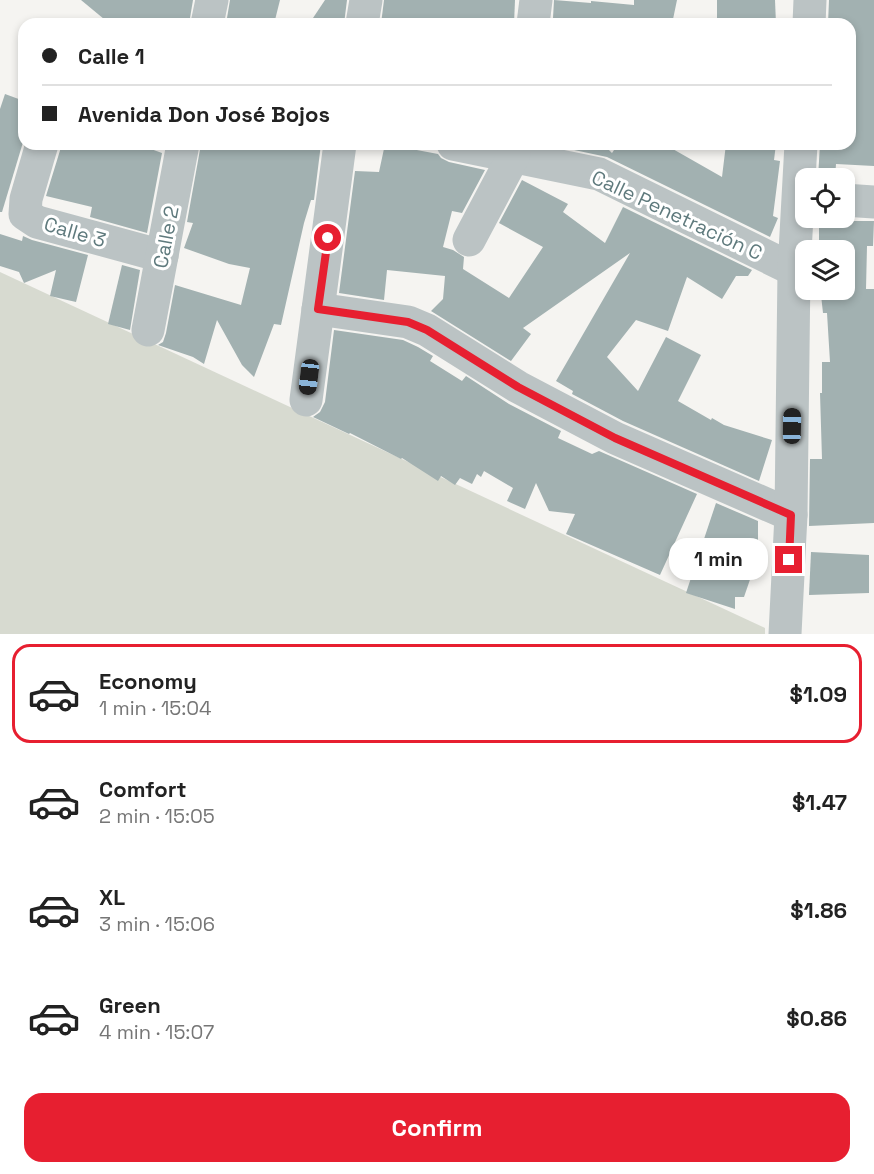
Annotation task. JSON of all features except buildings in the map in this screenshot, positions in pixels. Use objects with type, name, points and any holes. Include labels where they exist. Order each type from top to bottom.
[{"type":"street","points":[[208,18],[212,0]]},
{"type":"street","points":[[363,18],[366,0]]},
{"type":"street","points":[[534,18],[536,0]]},
{"type":"street","points":[[809,18],[810,0]]},
{"type":"street","name":"Calle 3","points":[[40,150],[26,199],[25,214],[37,222],[162,256]]},
{"type":"street","name":"Calle 2","points":[[148,330],[182,150]]},
{"type":"street","points":[[306,400],[339,150]]},
{"type":"street","points":[[469,240],[514,150]]},
{"type":"street","name":"Calle Penetración C","points":[[514,150],[599,174],[794,270]]},
{"type":"street","points":[[801,150],[801,168]]},
{"type":"street","points":[[855,201],[874,202]]},
{"type":"street","points":[[785,634],[791,515],[794,270],[799,228]]},
{"type":"street","points":[[318,309],[408,322],[427,330],[518,387],[615,438],[791,515]]},
{"type":"shaded area","points":[[0,272],[765,628],[765,634],[0,634]]},
{"type":"route","points":[[328,238],[318,309],[408,322],[427,330],[518,387],[615,438],[791,515],[789,560]]}]
